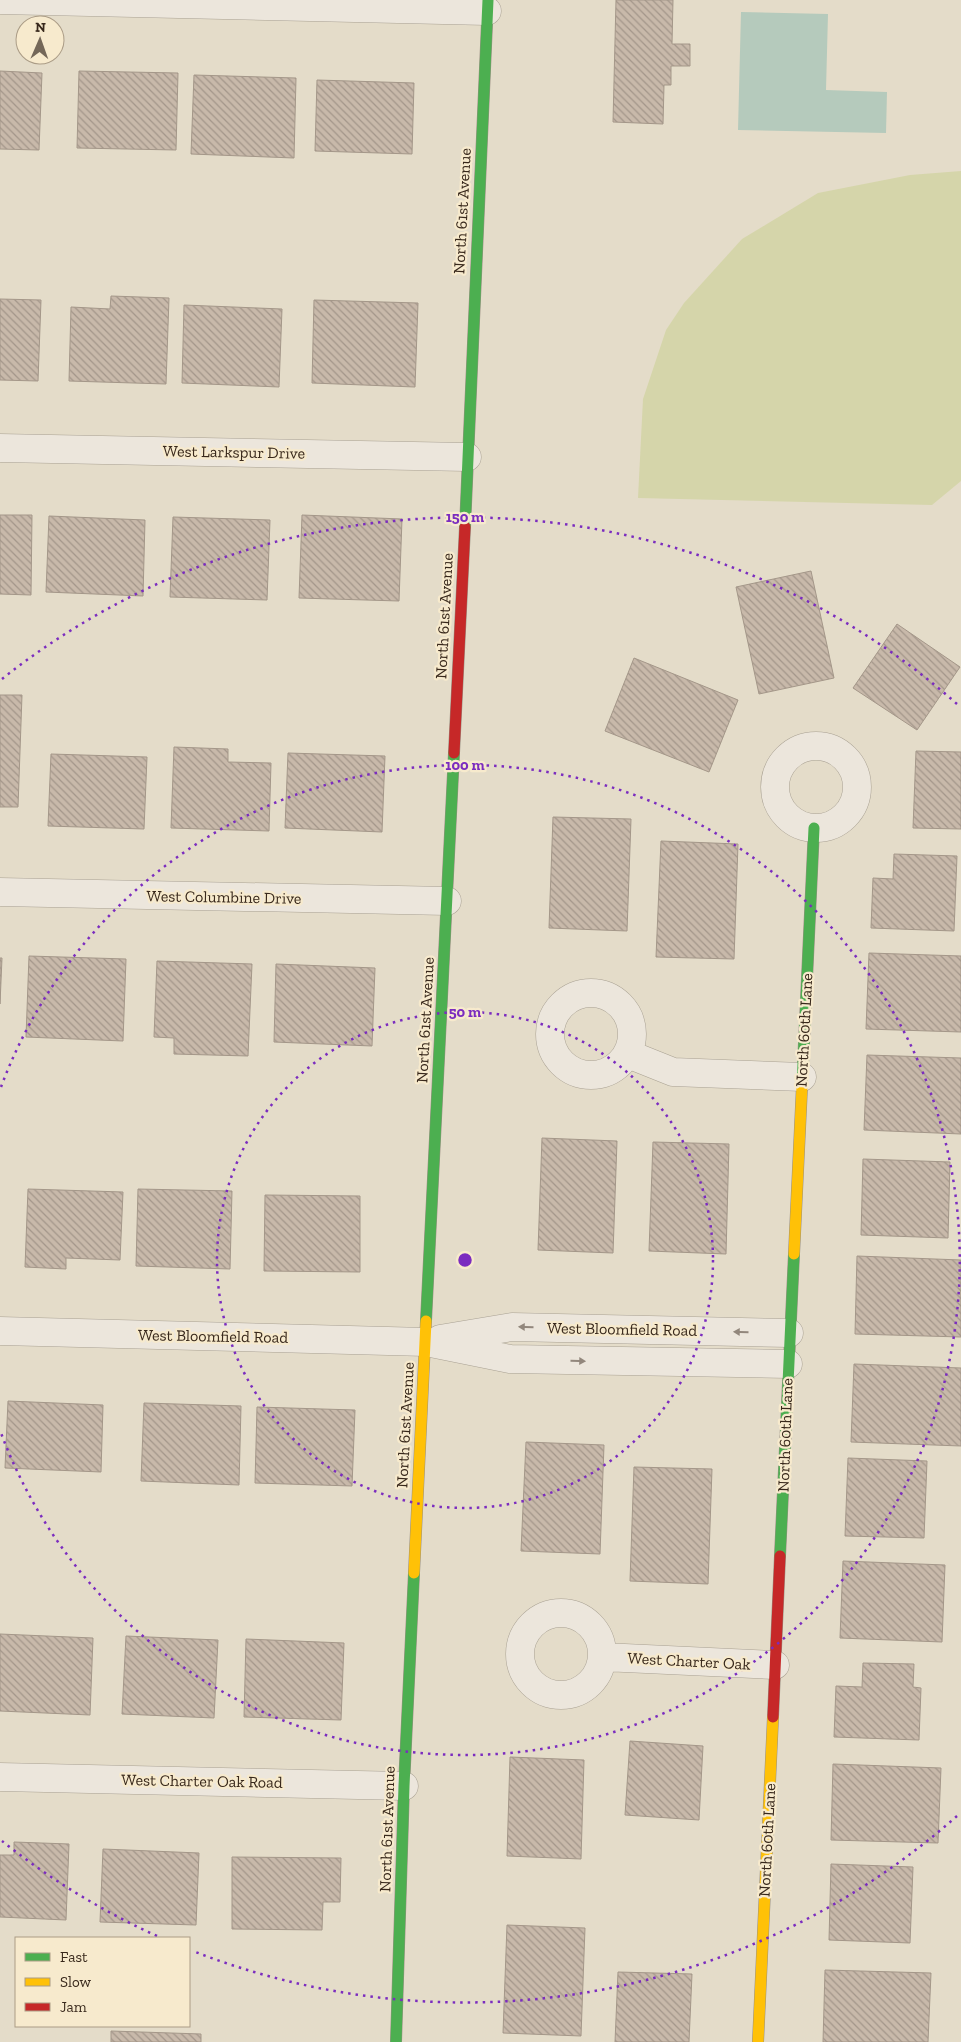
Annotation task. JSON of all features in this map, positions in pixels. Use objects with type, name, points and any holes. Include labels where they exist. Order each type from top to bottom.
[{"type":"street","points":[[0,0],[488,5]]},
{"type":"street","name":"North 61st Avenue","points":[[396,2042],[404,1786],[488,5]]},
{"type":"street","name":"West Larkspur Drive","points":[[0,448],[467,457]]},
{"type":"street","name":"North 60th Lane","points":[[758,2042],[814,828]]},
{"type":"street","name":"West Columbine Drive","points":[[0,892],[447,902]]},
{"type":"street","points":[[628,1054],[674,1072],[802,1077]]},
{"type":"street","name":"West Bloomfield Road","points":[[426,1342],[512,1326],[790,1333]]},
{"type":"street","name":"West Bloomfield Road","points":[[0,1331],[426,1342],[510,1360],[788,1364]]},
{"type":"street","name":"West Charter Oak","points":[[603,1657],[775,1665]]},
{"type":"street","name":"West Charter Oak Road","points":[[0,1777],[404,1786]]},
{"type":"green space","points":[[961,171],[961,481],[932,505],[638,498],[643,399],[666,330],[684,303],[742,239],[818,193],[910,175]]},
{"type":"shaded area","points":[[741,12],[828,14],[826,90],[887,92],[886,133],[738,130]]},
{"type":"building","points":[[616,0],[673,0],[672,44],[690,44],[690,66],[671,66],[671,85],[664,85],[663,124],[613,122]]},
{"type":"building","points":[[0,71],[42,73],[39,150],[0,149]]},
{"type":"building","points":[[79,71],[178,73],[176,150],[77,148]]},
{"type":"building","points":[[194,75],[296,78],[294,158],[191,154]]},
{"type":"building","points":[[317,80],[414,83],[412,154],[315,151]]},
{"type":"building","points":[[111,296],[169,298],[166,384],[69,381],[71,307],[110,309]]},
{"type":"building","points":[[0,299],[41,300],[38,381],[0,380]]},
{"type":"building","points":[[314,300],[418,303],[415,387],[312,383]]},
{"type":"building","points":[[184,305],[282,309],[279,387],[182,383]]},
{"type":"building","points":[[0,515],[32,515],[31,595],[0,594]]},
{"type":"building","points":[[302,515],[402,519],[399,601],[299,598]]},
{"type":"building","points":[[49,516],[145,520],[143,596],[46,592]]},
{"type":"building","points":[[173,517],[270,520],[267,600],[170,597]]},
{"type":"building","points":[[811,571],[834,678],[759,694],[736,587]]},
{"type":"building","points":[[897,624],[960,667],[917,730],[853,688]]},
{"type":"building","points":[[634,658],[738,700],[709,772],[605,731]]},
{"type":"building","points":[[0,695],[22,695],[18,807],[0,807]]},
{"type":"building","points":[[174,747],[228,749],[228,762],[271,763],[269,831],[171,828]]},
{"type":"building","points":[[916,751],[961,752],[961,829],[913,828]]},
{"type":"building","points":[[288,753],[385,756],[382,832],[285,828]]},
{"type":"building","points":[[51,754],[147,757],[144,829],[48,826]]},
{"type":"building","points":[[553,817],[631,819],[627,931],[549,928]]},
{"type":"building","points":[[661,841],[738,844],[734,959],[656,957]]},
{"type":"building","points":[[894,854],[957,856],[954,931],[871,928],[873,878],[893,879]]},
{"type":"building","points":[[869,953],[961,956],[961,1032],[866,1029]]},
{"type":"building","points":[[29,956],[126,959],[123,1041],[26,1037]]},
{"type":"building","points":[[0,958],[2,958],[0,1004]]},
{"type":"building","points":[[157,961],[252,964],[248,1056],[174,1054],[174,1038],[154,1037]]},
{"type":"building","points":[[276,964],[375,968],[372,1046],[274,1042]]},
{"type":"building","points":[[867,1055],[961,1058],[961,1134],[864,1130]]},
{"type":"building","points":[[542,1138],[617,1141],[613,1253],[538,1250]]},
{"type":"building","points":[[653,1142],[729,1144],[726,1254],[649,1251]]},
{"type":"building","points":[[863,1159],[950,1162],[948,1238],[861,1235]]},
{"type":"building","points":[[28,1189],[123,1192],[120,1260],[66,1258],[66,1269],[25,1267]]},
{"type":"building","points":[[138,1189],[232,1191],[230,1269],[136,1266]]},
{"type":"building","points":[[265,1195],[360,1196],[360,1272],[264,1271]]},
{"type":"building","points":[[857,1256],[961,1260],[961,1337],[855,1334]]},
{"type":"building","points":[[854,1364],[961,1368],[961,1446],[851,1442]]},
{"type":"building","points":[[8,1401],[103,1405],[101,1472],[5,1468]]},
{"type":"building","points":[[144,1403],[241,1406],[239,1485],[141,1481]]},
{"type":"building","points":[[257,1407],[355,1410],[352,1486],[255,1483]]},
{"type":"building","points":[[526,1442],[604,1445],[600,1554],[521,1551]]},
{"type":"building","points":[[848,1458],[927,1461],[924,1538],[845,1536]]},
{"type":"building","points":[[634,1467],[712,1469],[708,1584],[630,1581]]},
{"type":"building","points":[[843,1561],[945,1565],[942,1642],[840,1638]]},
{"type":"building","points":[[0,1634],[93,1638],[90,1715],[0,1711]]},
{"type":"building","points":[[126,1636],[218,1640],[214,1718],[122,1714]]},
{"type":"building","points":[[246,1639],[344,1643],[341,1720],[244,1717]]},
{"type":"building","points":[[863,1663],[914,1664],[913,1687],[921,1688],[919,1740],[834,1737],[836,1686],[862,1687]]},
{"type":"building","points":[[630,1741],[703,1746],[699,1820],[625,1815]]},
{"type":"building","points":[[510,1757],[584,1760],[581,1859],[507,1856]]},
{"type":"building","points":[[833,1764],[941,1768],[938,1843],[831,1840]]},
{"type":"building","points":[[14,1842],[69,1844],[66,1920],[0,1917],[0,1855],[14,1855]]},
{"type":"building","points":[[103,1849],[199,1853],[196,1925],[100,1922]]},
{"type":"building","points":[[232,1857],[341,1858],[340,1902],[323,1902],[322,1930],[232,1929]]},
{"type":"building","points":[[831,1864],[913,1867],[910,1943],[829,1940]]},
{"type":"building","points":[[507,1925],[585,1928],[581,2036],[503,2033]]},
{"type":"building","points":[[825,1970],[931,1973],[928,2042],[823,2042]]},
{"type":"building","points":[[618,1972],[692,1974],[689,2042],[615,2042]]},
{"type":"building","points":[[111,2031],[201,2034],[201,2042],[111,2042]]},
{"type":"traffic: fast","points":[[465,527],[488,0]]},
{"type":"traffic: fast","points":[[426,1321],[454,753]]},
{"type":"traffic: fast","points":[[802,1086],[814,828]]},
{"type":"traffic: fast","points":[[780,1556],[794,1254]]},
{"type":"traffic: fast","points":[[396,2042],[404,1786],[414,1573]]},
{"type":"traffic: slow","points":[[794,1254],[802,1086]]},
{"type":"traffic: slow","points":[[414,1573],[426,1321]]},
{"type":"traffic: slow","points":[[758,2042],[773,1717]]},
{"type":"traffic: jam","points":[[454,753],[465,527]]},
{"type":"traffic: jam","points":[[773,1717],[780,1556]]}]
